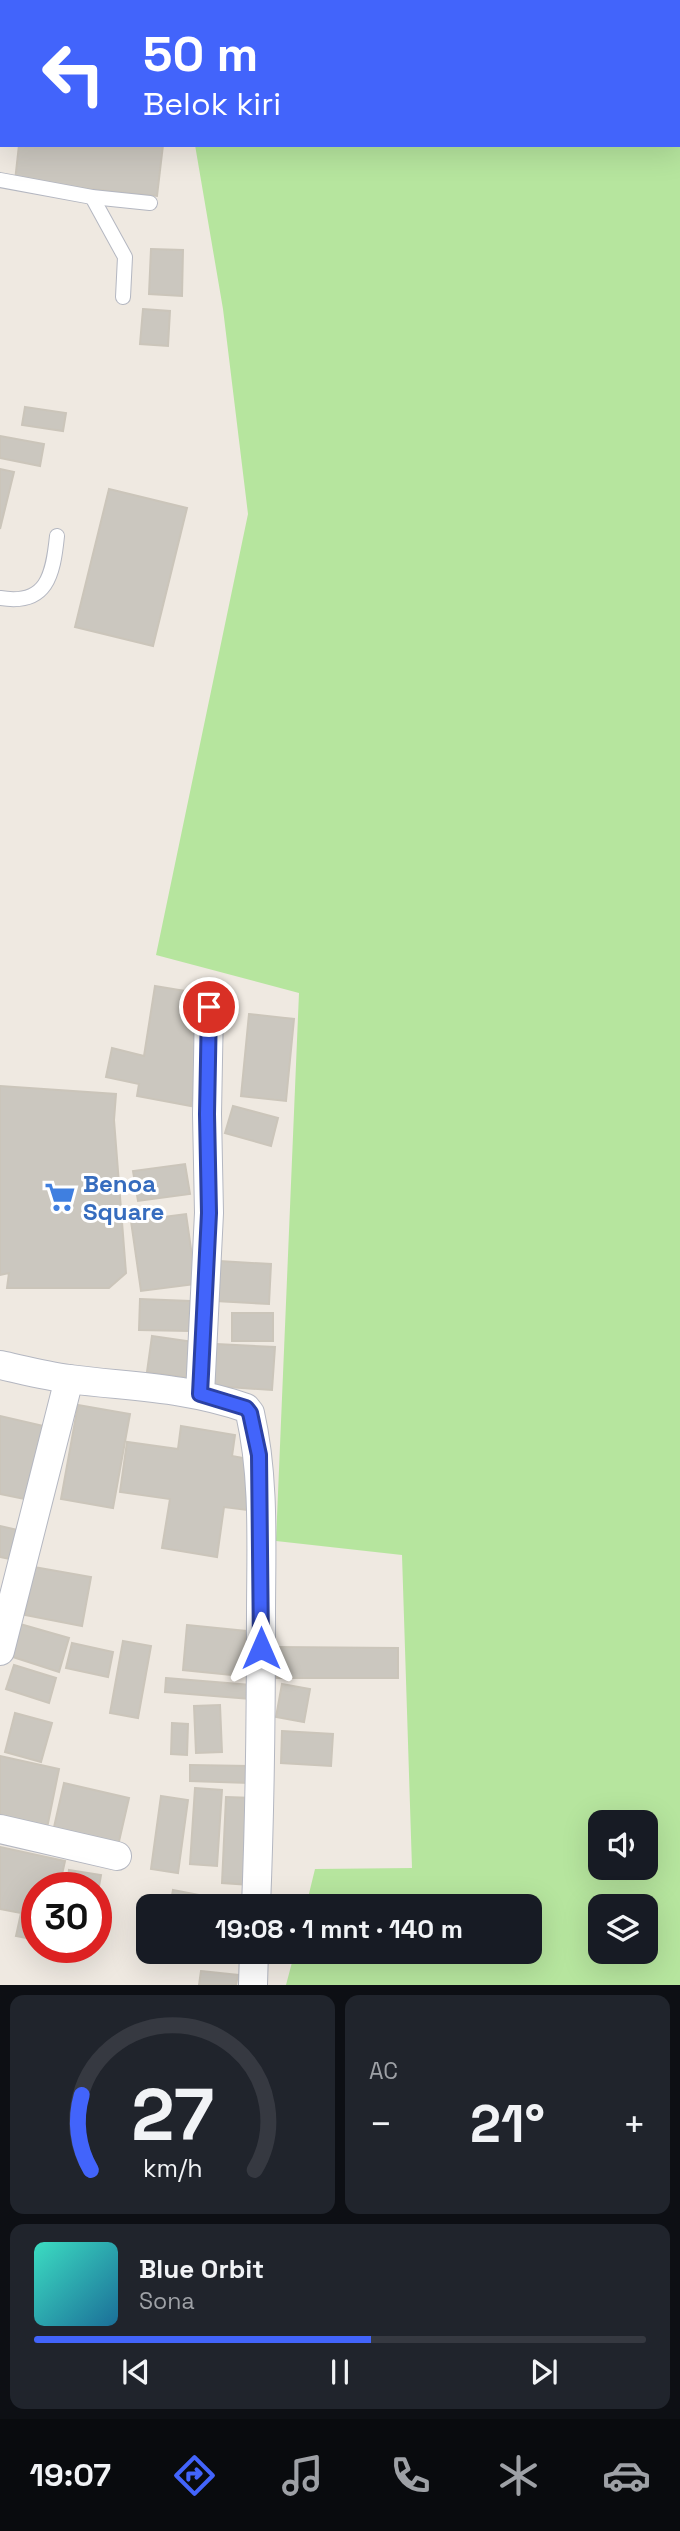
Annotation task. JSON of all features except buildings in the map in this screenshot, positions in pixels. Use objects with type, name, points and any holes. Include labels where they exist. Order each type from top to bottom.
[{"type":"street","points":[[200,1394],[209,1213],[209,1007]]},
{"type":"street","points":[[0,1365],[69,1379],[125,1383],[200,1394],[246,1408],[250,1413],[259,1455],[261,1802],[257,1894]]},
{"type":"street","points":[[0,1651],[69,1379]]},
{"type":"street","points":[[0,1829],[117,1856]]},
{"type":"street","points":[[253,1985],[254,1964]]},
{"type":"lane","points":[[0,180],[92,197],[150,203]]},
{"type":"lane","points":[[92,197],[125,257],[123,297]]},
{"type":"lane","points":[[0,598],[17,601],[30,599],[42,589],[54,563],[57,536]]},
{"type":"green space","points":[[195,147],[680,147],[680,1985],[286,1985],[292,1964],[542,1964],[542,1894],[309,1894],[315,1869],[412,1868],[402,1555],[276,1541],[299,993],[156,955],[248,514],[223,309]]},
{"type":"place","name":"Benoa Square","points":[[60,1197]]},
{"type":"route","points":[[209,1007],[209,1213],[200,1394],[246,1408],[250,1413],[259,1455],[261,1648]]}]
